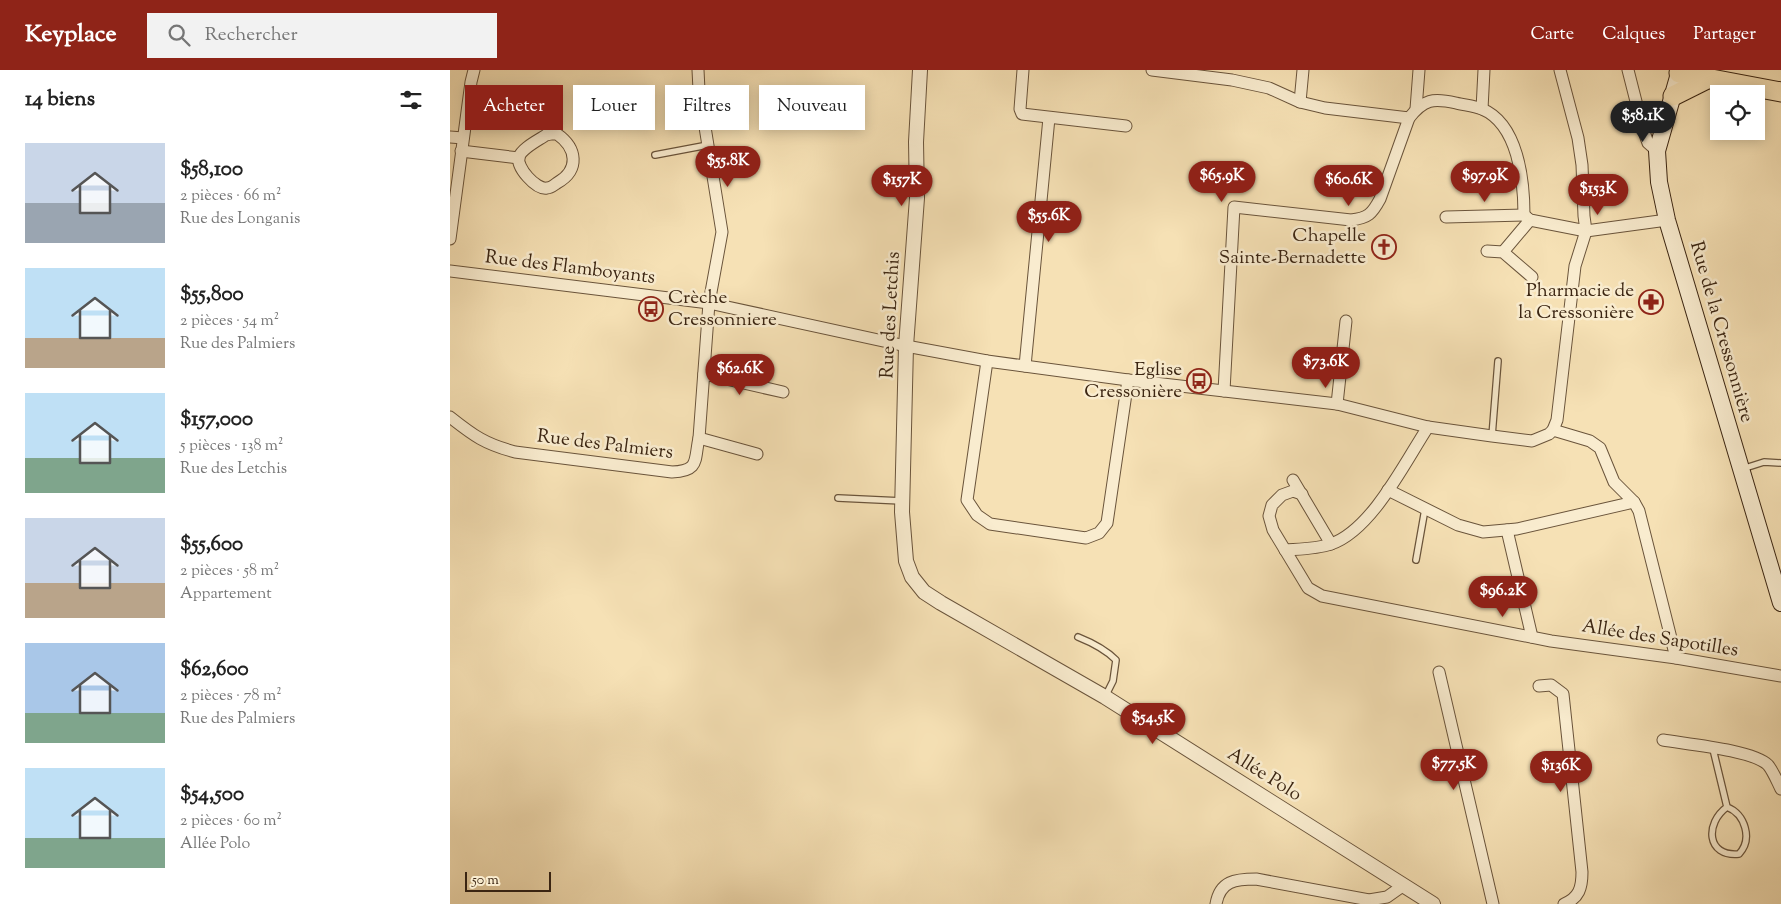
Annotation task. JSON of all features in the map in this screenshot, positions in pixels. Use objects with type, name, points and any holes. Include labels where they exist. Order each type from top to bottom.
[{"type":"highway","points":[[1680,71],[1781,92]]},
{"type":"highway","points":[[1673,96],[1709,78]]},
{"type":"main road","name":"Rue de la Cressonnière","points":[[1680,71],[1658,150],[1658,182],[1667,220],[1781,603]]},
{"type":"street","points":[[450,239],[470,82],[474,70]]},
{"type":"street","name":"Rue des Palmiers","points":[[450,417],[478,439],[499,448],[515,452],[672,472],[692,468],[697,460],[709,303],[722,232],[699,90],[698,70]]},
{"type":"street","name":"Rue des Letchis","points":[[906,561],[902,501],[906,346],[917,198],[916,142],[920,70]]},
{"type":"street","points":[[1023,70],[1021,112],[1026,115],[1126,126]]},
{"type":"street","points":[[1152,70],[1232,80],[1269,88],[1300,102],[1325,108],[1412,113],[1424,102],[1433,99],[1482,109],[1505,127],[1513,143],[1524,190],[1527,217],[1503,252]]},
{"type":"street","points":[[1300,102],[1303,70]]},
{"type":"street","points":[[1224,391],[1234,207],[1351,220],[1364,218],[1374,210],[1380,199],[1412,113],[1419,70]]},
{"type":"street","points":[[1482,109],[1484,70]]},
{"type":"street","points":[[1560,70],[1578,138],[1582,165],[1586,231],[1575,266],[1556,420],[1553,430],[1590,441],[1600,448],[1614,482],[1634,502],[1639,511],[1676,658]]},
{"type":"street","points":[[1628,70],[1648,143],[1658,150]]},
{"type":"street","points":[[1025,366],[1049,118]]},
{"type":"street","points":[[551,134],[557,134],[566,143],[574,156],[572,170],[565,179],[544,189],[533,183],[520,166],[519,158],[522,152],[546,135],[551,134]]},
{"type":"street","points":[[450,137],[463,138]]},
{"type":"street","points":[[461,151],[519,158]]},
{"type":"street","points":[[1446,217],[1527,217],[1586,231],[1667,220]]},
{"type":"street","points":[[1487,251],[1503,252],[1532,277]]},
{"type":"street","name":"Rue des Flamboyants","points":[[450,271],[709,303],[906,346],[987,361],[1128,380],[1337,404],[1428,427],[1532,441],[1544,437],[1553,430]]},
{"type":"street","points":[[1337,404],[1346,321]]},
{"type":"street","points":[[987,361],[967,500],[977,516],[990,524],[1086,538],[1098,533],[1106,523],[1128,380]]},
{"type":"street","points":[[704,374],[783,392]]},
{"type":"street","points":[[1285,550],[1331,544],[1353,532],[1367,518],[1388,490],[1428,427]]},
{"type":"street","points":[[699,438],[756,454]]},
{"type":"street","points":[[1293,480],[1331,544]]},
{"type":"street","points":[[1388,490],[1458,525],[1483,532],[1517,529],[1634,502]]},
{"type":"street","name":"Allée des Sapotilles","points":[[1302,494],[1293,491],[1282,495],[1272,504],[1270,516],[1273,530],[1308,588],[1322,596],[1532,637],[1676,658],[1781,676]]},
{"type":"street","points":[[1507,530],[1532,637]]},
{"type":"street","name":"Allée Polo","points":[[906,561],[912,578],[924,592],[1104,697],[1433,904]]},
{"type":"street","points":[[1440,672],[1493,904]]},
{"type":"street","points":[[1539,686],[1551,685],[1563,694],[1582,872],[1582,883],[1577,895],[1571,901],[1564,904]]},
{"type":"street","points":[[1663,740],[1743,753],[1760,759],[1768,766],[1781,789]]},
{"type":"street","points":[[1216,904],[1218,894],[1227,883],[1241,879],[1256,879],[1369,900],[1387,897],[1404,885]]},
{"type":"lane","points":[[655,155],[708,145]]},
{"type":"lane","points":[[1492,436],[1498,361]]},
{"type":"lane","points":[[1740,469],[1764,462],[1781,463]]},
{"type":"lane","points":[[838,498],[902,501]]},
{"type":"lane","points":[[1416,560],[1425,509]]},
{"type":"lane","points":[[1078,638],[1096,645],[1108,652],[1116,660],[1114,681],[1104,697]]},
{"type":"lane","points":[[1713,748],[1727,807],[1737,813],[1746,833],[1747,841],[1744,849],[1739,854],[1724,852],[1717,848],[1711,837],[1714,823],[1722,810],[1727,807]]},
{"type":"place","name":"Chapelle Sainte-Bernadette","points":[[1384,247]]},
{"type":"place","name":"Pharmacie de la Cressonière","points":[[1651,302]]},
{"type":"place","name":"Crèche Cressonniere","points":[[651,309]]},
{"type":"place","name":"Eglise Cressonière","points":[[1199,381]]}]
